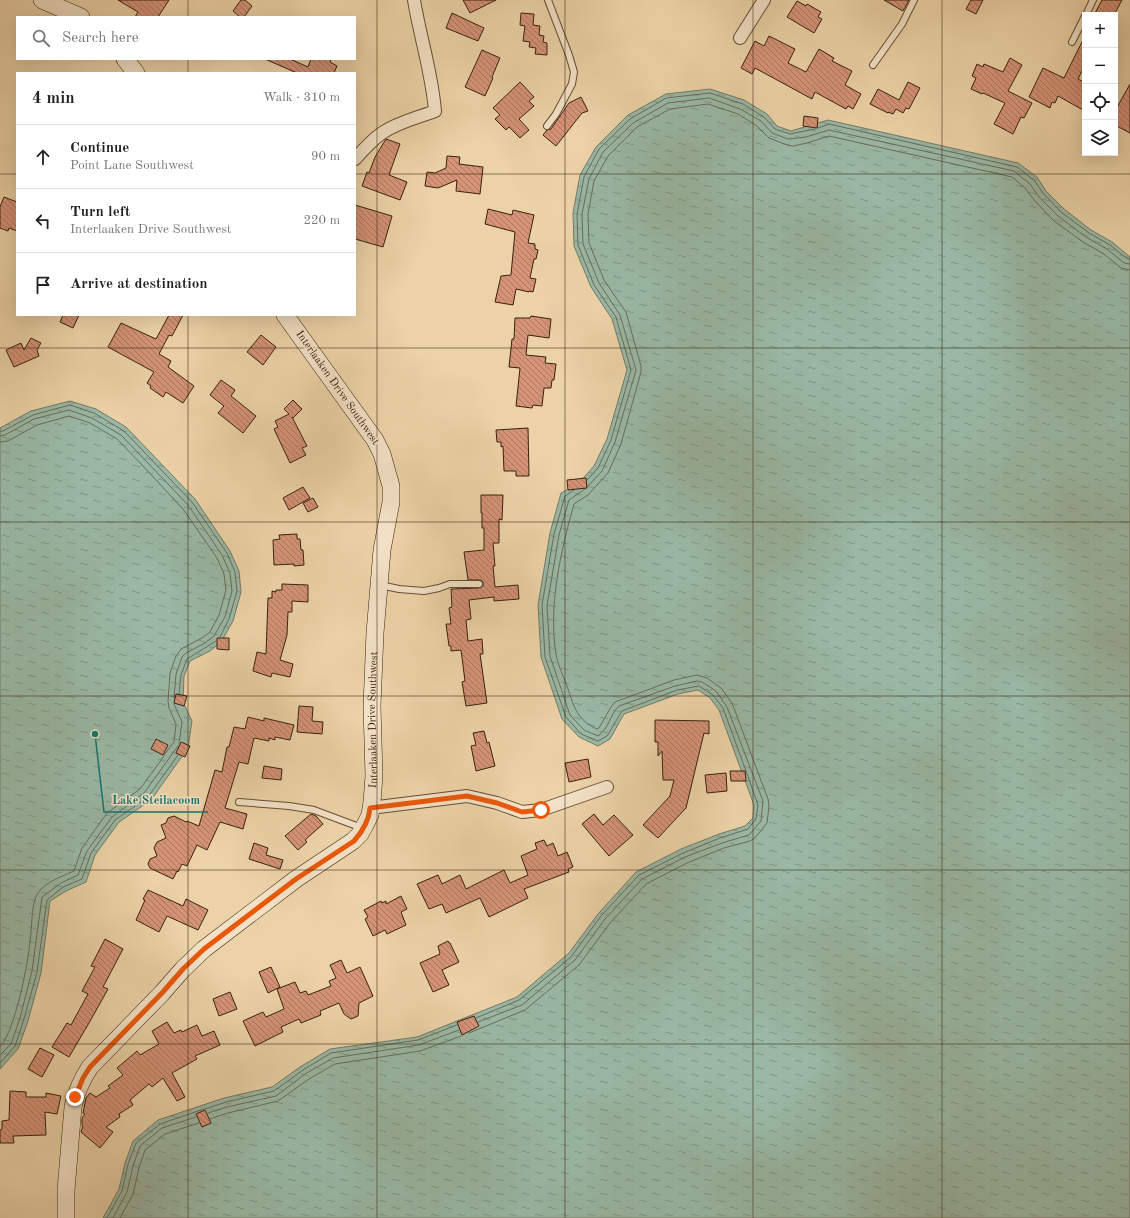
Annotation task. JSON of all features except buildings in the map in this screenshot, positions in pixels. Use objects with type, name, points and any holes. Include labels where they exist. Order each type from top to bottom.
[{"type":"street","points":[[42,0],[79,16]]},
{"type":"street","points":[[356,158],[383,132],[406,121],[435,111],[432,80],[418,26],[414,0]]},
{"type":"street","points":[[740,38],[764,0]]},
{"type":"street","points":[[126,60],[135,72]]},
{"type":"street","name":"Interlaaken Drive Southwest","points":[[66,1218],[67,1177],[73,1107],[75,1097],[83,1078],[90,1067],[162,993],[183,969],[204,949],[296,879],[354,841],[363,829],[370,815],[374,776],[372,706],[375,633],[382,550],[391,502],[390,486],[382,454],[375,440],[286,316]]},
{"type":"street","points":[[370,808],[467,796],[497,803],[522,812],[541,810],[607,787]]},
{"type":"lane","points":[[547,126],[556,114],[572,84],[574,72],[548,0]]},
{"type":"lane","points":[[873,65],[902,24],[914,0]]},
{"type":"lane","points":[[1087,12],[1093,0]]},
{"type":"lane","points":[[1072,42],[1082,22]]},
{"type":"lane","points":[[379,584],[399,589],[424,591],[450,584],[479,584]]},
{"type":"lane","points":[[239,802],[289,806],[314,810],[363,829]]},
{"type":"water","points":[[710,89],[744,100],[767,114],[777,126],[791,131],[828,120],[1018,163],[1037,177],[1046,191],[1064,209],[1091,230],[1112,242],[1130,257],[1130,1218],[103,1218],[119,1189],[125,1163],[133,1141],[158,1120],[224,1098],[272,1087],[300,1067],[330,1049],[417,1037],[517,997],[569,953],[598,914],[636,872],[681,849],[719,834],[745,826],[753,818],[754,805],[719,710],[710,698],[698,690],[678,694],[624,714],[610,739],[598,746],[579,737],[562,719],[541,657],[538,605],[550,533],[561,493],[578,484],[594,466],[607,439],[627,370],[612,319],[591,287],[574,246],[573,213],[580,175],[596,147],[628,115],[666,94]]},
{"type":"water","points":[[70,401],[96,409],[126,427],[195,499],[230,551],[239,571],[241,592],[233,621],[221,642],[210,651],[190,661],[184,676],[183,702],[192,721],[188,748],[151,800],[119,822],[95,855],[86,882],[66,891],[50,901],[41,973],[28,1021],[18,1049],[0,1069],[0,428],[31,411]]},
{"type":"place","name":"Lake Steilacoom","points":[[95,734]]},
{"type":"route","points":[[75,1097],[83,1078],[90,1067],[162,993],[183,969],[204,949],[229,929],[296,879],[354,841],[360,834],[370,815],[370,808],[467,796],[497,803],[522,812],[541,810]]}]
